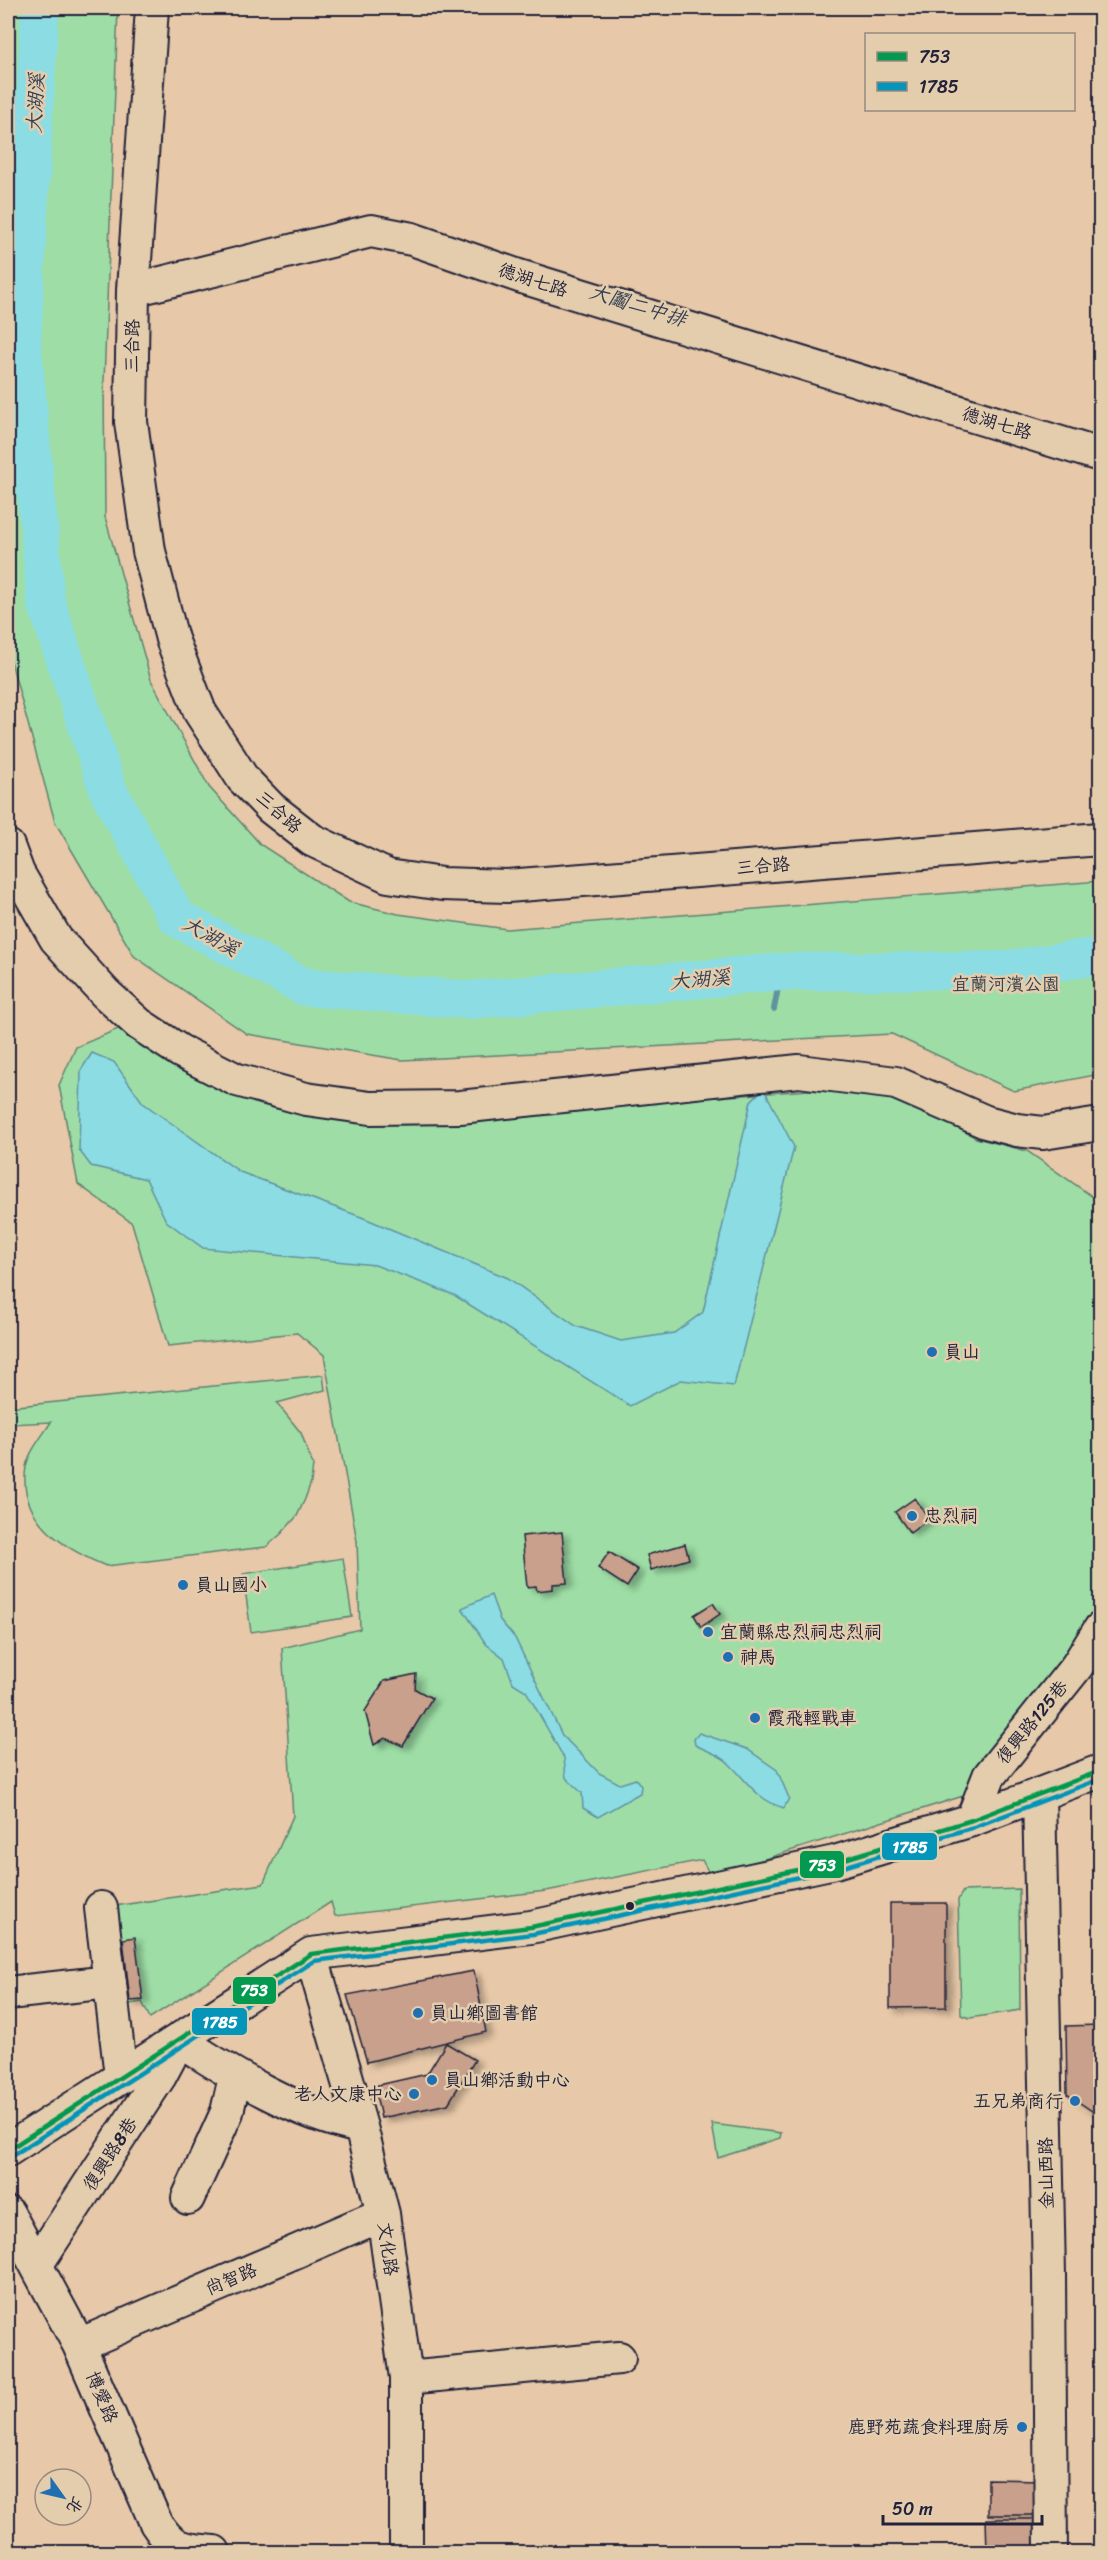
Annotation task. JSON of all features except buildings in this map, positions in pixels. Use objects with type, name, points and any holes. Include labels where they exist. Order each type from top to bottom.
[{"type":"street","name":"三合路","points":[[152,8],[133,290],[131,422],[149,551],[172,639],[200,712],[243,779],[271,808],[312,840],[388,876],[442,884],[507,886],[1101,839]]},
{"type":"street","name":"德湖七路","points":[[133,290],[371,231],[412,239],[519,276],[1101,455]]},
{"type":"street","points":[[8,846],[18,873],[56,939],[105,993],[139,1024],[180,1051],[237,1080],[306,1099],[370,1108],[460,1107],[799,1071],[896,1083],[986,1122],[1017,1130],[1043,1133],[1101,1124]]},
{"type":"street","name":"復興路125巷","points":[[972,1820],[989,1776],[1077,1666],[1101,1629]]},
{"type":"street","points":[[8,2150],[311,1954],[531,1928],[835,1862],[972,1820],[1101,1771]]},
{"type":"street","name":"金山西路","points":[[1039,1794],[1045,2030],[1052,2553]]},
{"type":"street","points":[[101,1908],[121,2076]]},
{"type":"street","name":"文化路","points":[[311,1954],[361,2127],[383,2214],[406,2378],[406,2553]]},
{"type":"street","points":[[8,1994],[110,1982]]},
{"type":"street","points":[[179,2040],[235,2077],[334,2121],[361,2127]]},
{"type":"street","name":"復興路8巷","points":[[37,2265],[160,2076],[179,2040]]},
{"type":"street","points":[[188,2198],[227,2112],[235,2077]]},
{"type":"street","name":"博愛路","points":[[8,2213],[79,2345],[156,2523],[167,2539],[182,2549],[214,2553]]},
{"type":"street","name":"尚智路","points":[[79,2345],[383,2214]]},
{"type":"street","points":[[406,2378],[619,2358]]},
{"type":"green space","name":"宜蘭河濱公園","points":[[8,8],[118,8],[104,382],[105,517],[151,680],[209,787],[261,845],[349,902],[398,914],[507,929],[1100,881],[1100,1074],[1014,1091],[892,1034],[402,1060],[247,1034],[134,956],[55,822],[8,651]]},
{"type":"green space","points":[[125,1026],[196,1074],[426,1119],[809,1090],[905,1098],[976,1138],[1027,1151],[1100,1202],[1100,1616],[1063,1670],[963,1796],[755,1862],[709,1873],[702,1860],[546,1891],[335,1916],[331,1902],[150,2018],[142,2002],[124,2005],[115,1906],[263,1884],[293,1816],[282,1648],[360,1629],[357,1541],[324,1355],[297,1333],[168,1346],[132,1223],[78,1184],[59,1085],[76,1047]]},
{"type":"green space","points":[[323,1375],[325,1390],[277,1403],[301,1433],[313,1465],[311,1482],[297,1516],[266,1547],[106,1566],[60,1541],[36,1517],[29,1502],[25,1486],[26,1467],[33,1449],[51,1422],[8,1424],[8,1407]]},
{"type":"green space","points":[[343,1558],[352,1617],[251,1632],[243,1574]]},
{"type":"green space","points":[[1019,1889],[1020,2010],[970,2018],[961,2015],[958,1900],[963,1891]]},
{"type":"green space","points":[[712,2124],[781,2133],[780,2138],[718,2158]]},
{"type":"water","points":[[92,1053],[114,1062],[143,1103],[240,1172],[364,1218],[508,1278],[576,1326],[621,1341],[674,1333],[703,1312],[751,1101],[761,1091],[766,1093],[794,1147],[734,1386],[681,1380],[630,1406],[454,1295],[375,1265],[203,1248],[166,1221],[146,1179],[91,1166],[79,1150],[81,1070]]},
{"type":"water","points":[[491,1595],[500,1620],[515,1638],[562,1735],[599,1773],[620,1784],[636,1779],[641,1786],[640,1793],[598,1817],[583,1808],[582,1793],[566,1778],[564,1758],[526,1691],[513,1683],[504,1658],[486,1644],[462,1608]]},
{"type":"water","points":[[699,1733],[747,1749],[777,1770],[789,1798],[784,1808],[758,1794],[725,1760],[695,1745],[694,1739]]},
{"type":"waterway","name":"大湖溪","points":[[40,8],[22,340],[46,602],[108,790],[177,918],[305,987],[470,1000],[781,972],[1001,970],[1100,956]]},
{"type":"waterway","points":[[774,1009],[781,972]]},
{"type":"transit line","name":"753","points":[[8,2150],[311,1954],[531,1927],[835,1862],[972,1820],[1100,1771]]},
{"type":"transit line","name":"1785","points":[[12,2156],[314,1961],[533,1934],[837,1869],[974,1827],[1100,1779]]},
{"type":"place","name":"員山","points":[[932,1352]]},
{"type":"place","name":"忠烈祠","points":[[912,1516]]},
{"type":"place","name":"員山國小","points":[[183,1585]]},
{"type":"place","name":"宜蘭縣忠烈祠忠烈祠","points":[[708,1632]]},
{"type":"place","name":"神馬","points":[[728,1657]]},
{"type":"place","name":"霞飛輕戰車","points":[[755,1718]]},
{"type":"place","name":"員山鄉圖書館","points":[[418,2013]]},
{"type":"place","name":"員山鄉活動中心","points":[[432,2080]]},
{"type":"place","name":"老人文康中心","points":[[414,2094]]},
{"type":"place","name":"五兄弟商行","points":[[1075,2101]]},
{"type":"place","name":"鹿野苑蔬食料理廚房","points":[[1022,2427]]},
{"type":"water label","name":"大鬮二中排","points":[[638,305]]}]
